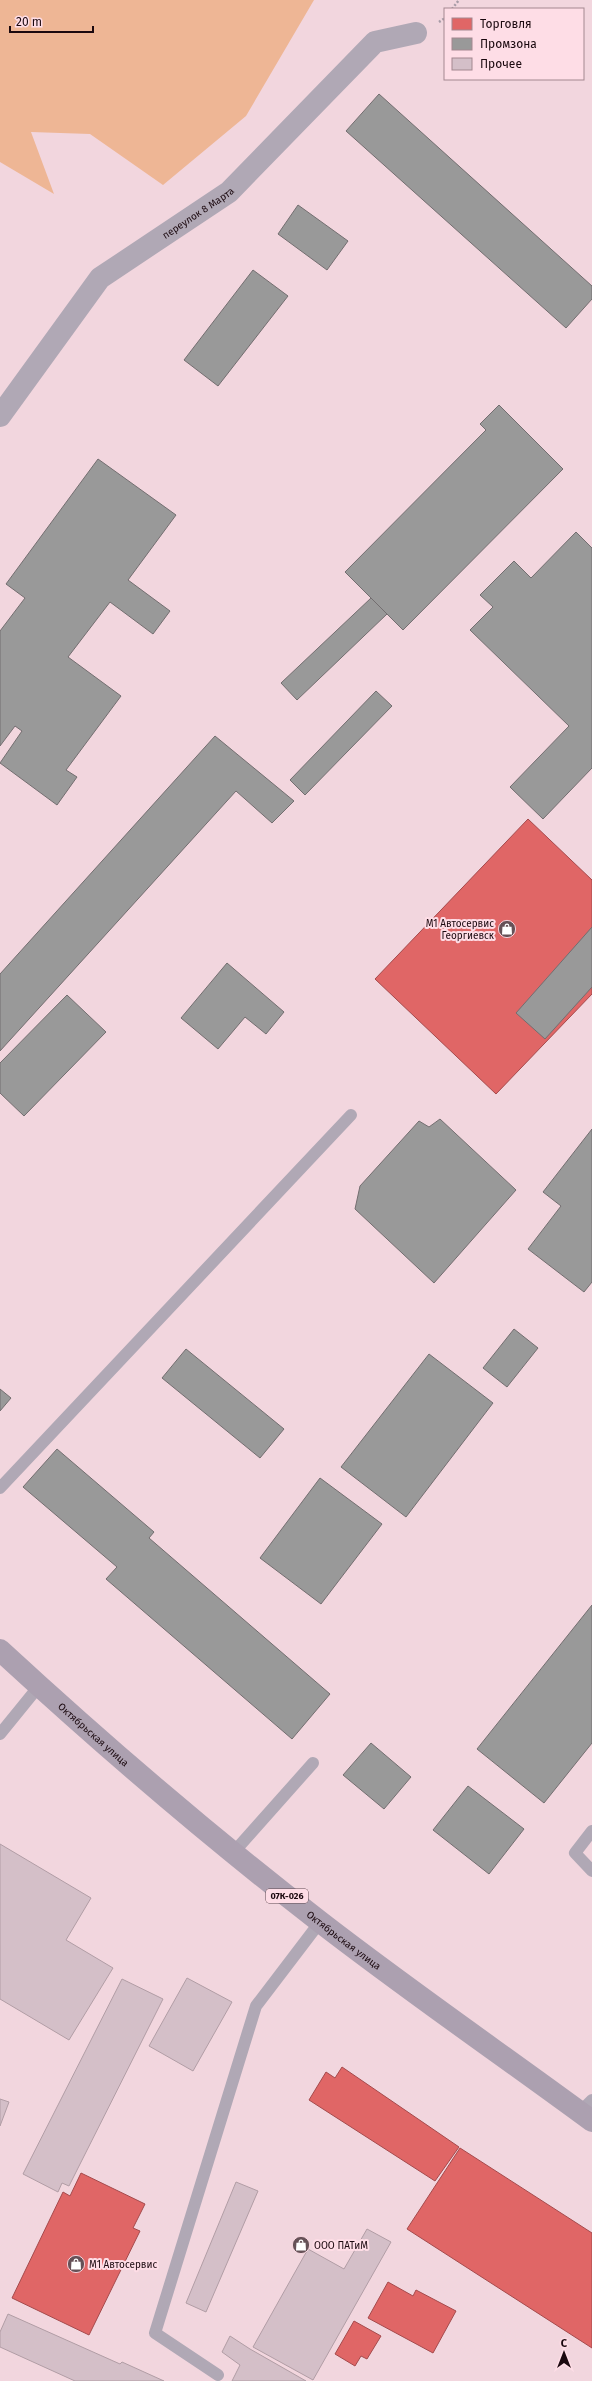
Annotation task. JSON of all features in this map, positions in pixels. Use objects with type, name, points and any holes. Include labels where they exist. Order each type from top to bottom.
[{"type":"main road","name":"Октябрьская улица","points":[[0,1650],[39,1686],[233,1853],[320,1922],[588,2111]]},
{"type":"street","name":"переулок 8 Марта","points":[[0,416],[100,278],[229,192],[374,42],[416,33]]},
{"type":"lane","points":[[0,1488],[351,1115]]},
{"type":"lane","points":[[0,1734],[39,1686]]},
{"type":"lane","points":[[233,1853],[313,1763]]},
{"type":"lane","points":[[592,1831],[575,1853],[592,1871]]},
{"type":"lane","points":[[218,2375],[155,2333],[256,2006],[320,1922]]},
{"type":"path","points":[[453,8],[459,0]]},
{"type":"shaded area","points":[[0,0],[314,0],[246,116],[163,185],[90,134],[31,132],[54,194],[0,162]]},
{"type":"building: Торговля","name":"М1 Автосервис Георгиевск","points":[[528,819],[592,880],[592,994],[496,1094],[375,979]]},
{"type":"building: Торговля","points":[[342,2067],[459,2147],[435,2181],[309,2100],[326,2072],[335,2078]]},
{"type":"building: Торговля","points":[[460,2148],[592,2233],[592,2348],[407,2229]]},
{"type":"building: Торговля","name":"М1 Автосервис","points":[[81,2173],[145,2204],[133,2228],[140,2231],[89,2335],[12,2298],[63,2192],[70,2196]]},
{"type":"building: Торговля","points":[[388,2282],[413,2296],[416,2290],[456,2311],[433,2353],[368,2318]]},
{"type":"building: Торговля","points":[[354,2321],[381,2336],[367,2359],[361,2356],[355,2366],[335,2354]]},
{"type":"building: Промзона","points":[[379,94],[592,286],[592,299],[566,328],[346,131]]},
{"type":"building: Промзона","points":[[298,205],[348,241],[327,270],[278,234]]},
{"type":"building: Промзона","points":[[253,270],[288,296],[218,386],[184,360]]},
{"type":"building: Промзона","points":[[499,405],[563,469],[403,630],[345,572],[486,430],[480,424]]},
{"type":"building: Промзона","points":[[98,459],[176,515],[128,580],[170,611],[153,634],[110,602],[68,657],[121,696],[66,770],[77,777],[57,805],[0,763],[22,731],[15,726],[0,746],[0,631],[25,598],[6,584]]},
{"type":"building: Промзона","points":[[576,532],[592,548],[592,768],[543,819],[510,787],[569,726],[470,630],[493,607],[480,595],[514,561],[531,578]]},
{"type":"building: Промзона","points":[[371,598],[387,614],[297,700],[281,683]]},
{"type":"building: Промзона","points":[[376,691],[392,706],[305,795],[290,780]]},
{"type":"building: Промзона","points":[[215,736],[294,801],[272,823],[236,791],[0,1051],[0,974]]},
{"type":"building: Промзона","points":[[592,927],[592,987],[545,1039],[516,1013]]},
{"type":"building: Промзона","points":[[227,963],[284,1012],[266,1034],[245,1017],[218,1049],[181,1018]]},
{"type":"building: Промзона","points":[[67,995],[106,1032],[24,1116],[0,1093],[0,1063]]},
{"type":"building: Промзона","points":[[440,1119],[516,1190],[434,1283],[355,1209],[360,1186],[419,1121],[429,1127]]},
{"type":"building: Промзона","points":[[592,1129],[592,1282],[584,1292],[528,1249],[561,1206],[543,1192]]},
{"type":"building: Промзона","points":[[514,1329],[538,1348],[507,1387],[483,1368]]},
{"type":"building: Промзона","points":[[186,1349],[284,1429],[260,1458],[162,1378]]},
{"type":"building: Промзона","points":[[429,1354],[493,1403],[406,1517],[341,1467]]},
{"type":"building: Промзона","points":[[0,1389],[11,1398],[0,1411]]},
{"type":"building: Промзона","points":[[57,1449],[154,1532],[149,1538],[330,1694],[292,1739],[106,1579],[117,1567],[23,1487]]},
{"type":"building: Промзона","points":[[320,1478],[382,1524],[321,1604],[260,1558]]},
{"type":"building: Промзона","points":[[592,1605],[592,1743],[544,1803],[477,1749]]},
{"type":"building: Промзона","points":[[371,1743],[411,1777],[384,1809],[343,1775]]},
{"type":"building: Промзона","points":[[468,1786],[524,1829],[489,1874],[433,1830]]},
{"type":"building: Прочее","points":[[0,1844],[91,1898],[66,1940],[113,1968],[69,2040],[0,1999]]},
{"type":"building: Прочее","points":[[187,1978],[232,2002],[193,2071],[149,2046]]},
{"type":"building: Прочее","points":[[122,1979],[163,1999],[69,2186],[62,2183],[58,2192],[23,2174]]},
{"type":"building: Прочее","points":[[0,2099],[9,2102],[0,2126]]},
{"type":"building: Прочее","points":[[236,2182],[258,2191],[206,2312],[186,2303]]},
{"type":"building: Прочее","points":[[367,2229],[391,2242],[313,2380],[253,2347],[308,2249],[344,2269]]},
{"type":"building: Прочее","points":[[8,2314],[120,2364],[122,2362],[164,2381],[75,2381],[0,2347],[0,2332]]},
{"type":"building: Прочее","points":[[230,2336],[306,2381],[232,2381],[240,2365],[222,2352]]},
{"type":"place","name":"М1 Автосервис Георгиевск","points":[[507,929]]},
{"type":"place","name":"ООО ПАТиМ","points":[[301,2245]]},
{"type":"place","name":"М1 Автосервис","points":[[76,2264]]}]
